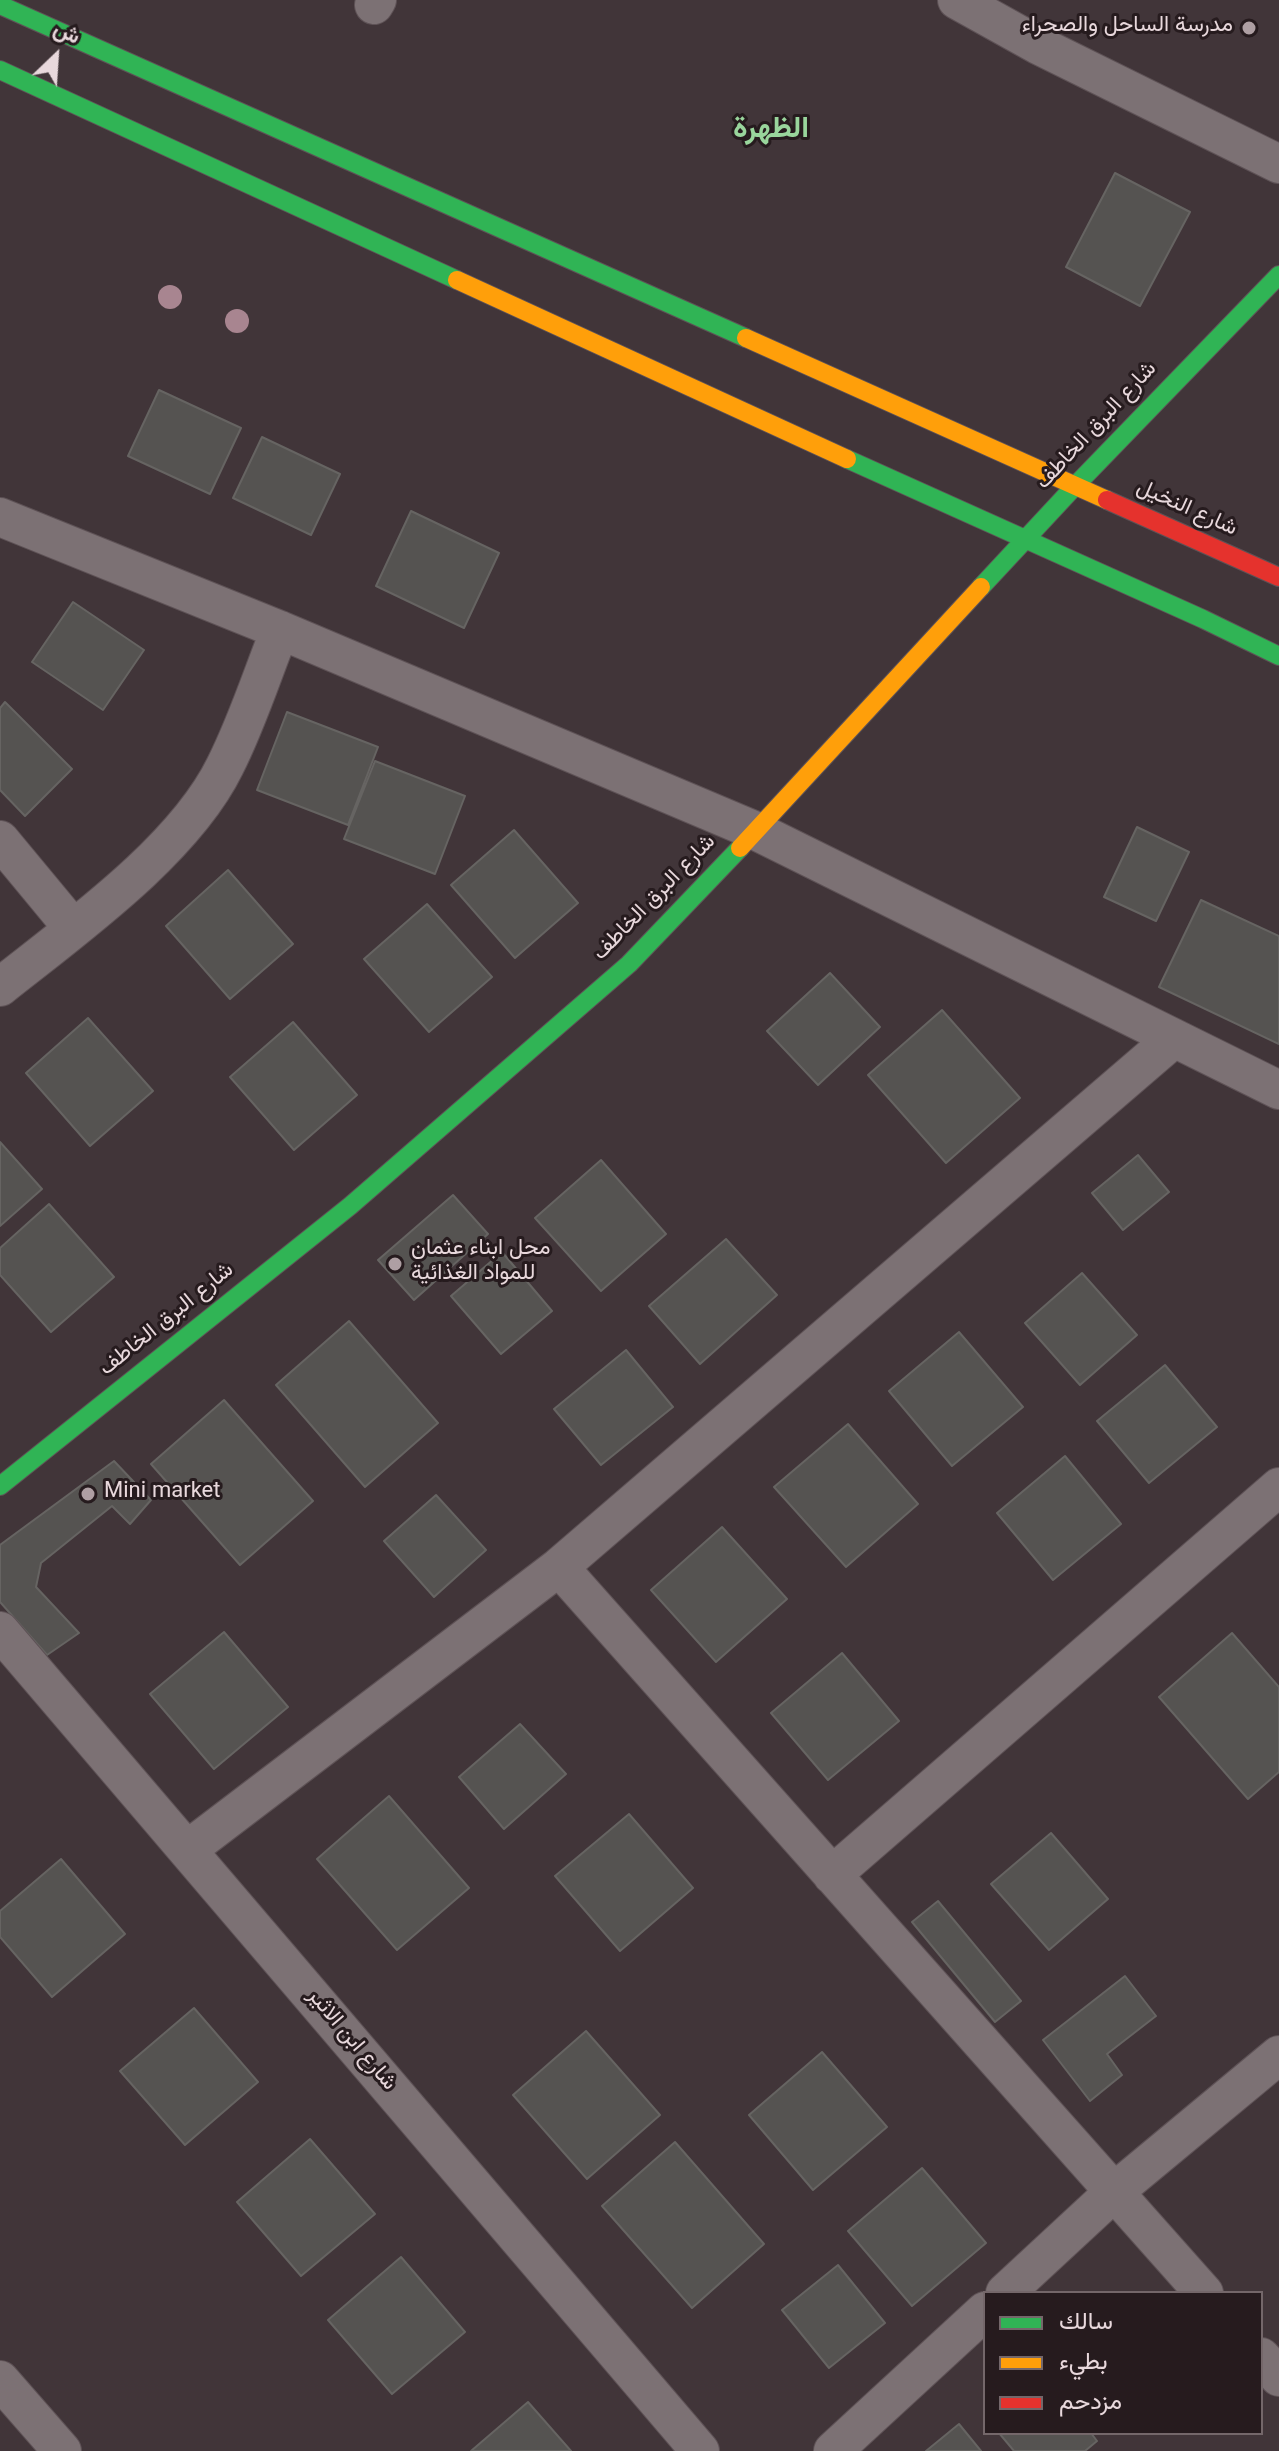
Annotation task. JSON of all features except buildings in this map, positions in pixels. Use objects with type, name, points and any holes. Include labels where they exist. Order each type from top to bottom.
[{"type":"main road","name":"شارع النخيل","points":[[0,5],[1279,577]]},
{"type":"main road","points":[[0,70],[1279,656]]},
{"type":"main road","name":"شارع البرق الخاطف","points":[[0,1486],[350,1206],[629,964],[1074,487],[1279,275]]},
{"type":"street","points":[[957,0],[1038,45],[1279,164]]},
{"type":"street","points":[[0,517],[280,630],[756,831],[1279,1090]]},
{"type":"street","points":[[0,987],[161,853],[195,811],[225,768],[280,630]]},
{"type":"street","points":[[0,840],[73,928]]},
{"type":"street","points":[[187,1850],[559,1567],[1173,1039]]},
{"type":"street","points":[[832,1875],[1279,1487]]},
{"type":"street","points":[[559,1567],[1202,2291]]},
{"type":"street","name":"شارع ابن الاثير","points":[[0,1631],[700,2451]]},
{"type":"street","points":[[1007,2291],[1114,2192],[1279,2055]]},
{"type":"street","points":[[833,2451],[983,2313]]},
{"type":"street","points":[[1263,2359],[1279,2377]]},
{"type":"street","points":[[0,2380],[62,2451]]},
{"type":"traffic: fast","points":[[0,5],[746,338]]},
{"type":"traffic: fast","points":[[0,70],[457,280]]},
{"type":"traffic: fast","points":[[981,587],[1279,275]]},
{"type":"traffic: fast","points":[[847,459],[1279,656]]},
{"type":"traffic: fast","points":[[0,1486],[350,1206],[629,964],[740,848]]},
{"type":"traffic: slow","points":[[457,280],[847,459]]},
{"type":"traffic: slow","points":[[746,338],[1107,500]]},
{"type":"traffic: slow","points":[[740,848],[981,587]]},
{"type":"traffic: jam","points":[[1107,500],[1279,577]]},
{"type":"place","name":"مدرسة الساحل والصحراء","points":[[1249,28]]},
{"type":"place","name":"محل ابناء عثمان للمواد الغذائية","points":[[395,1264]]},
{"type":"place","name":"Mini market","points":[[88,1494]]},
{"type":"district","name":"الظهرة","points":[[771,132]]}]
